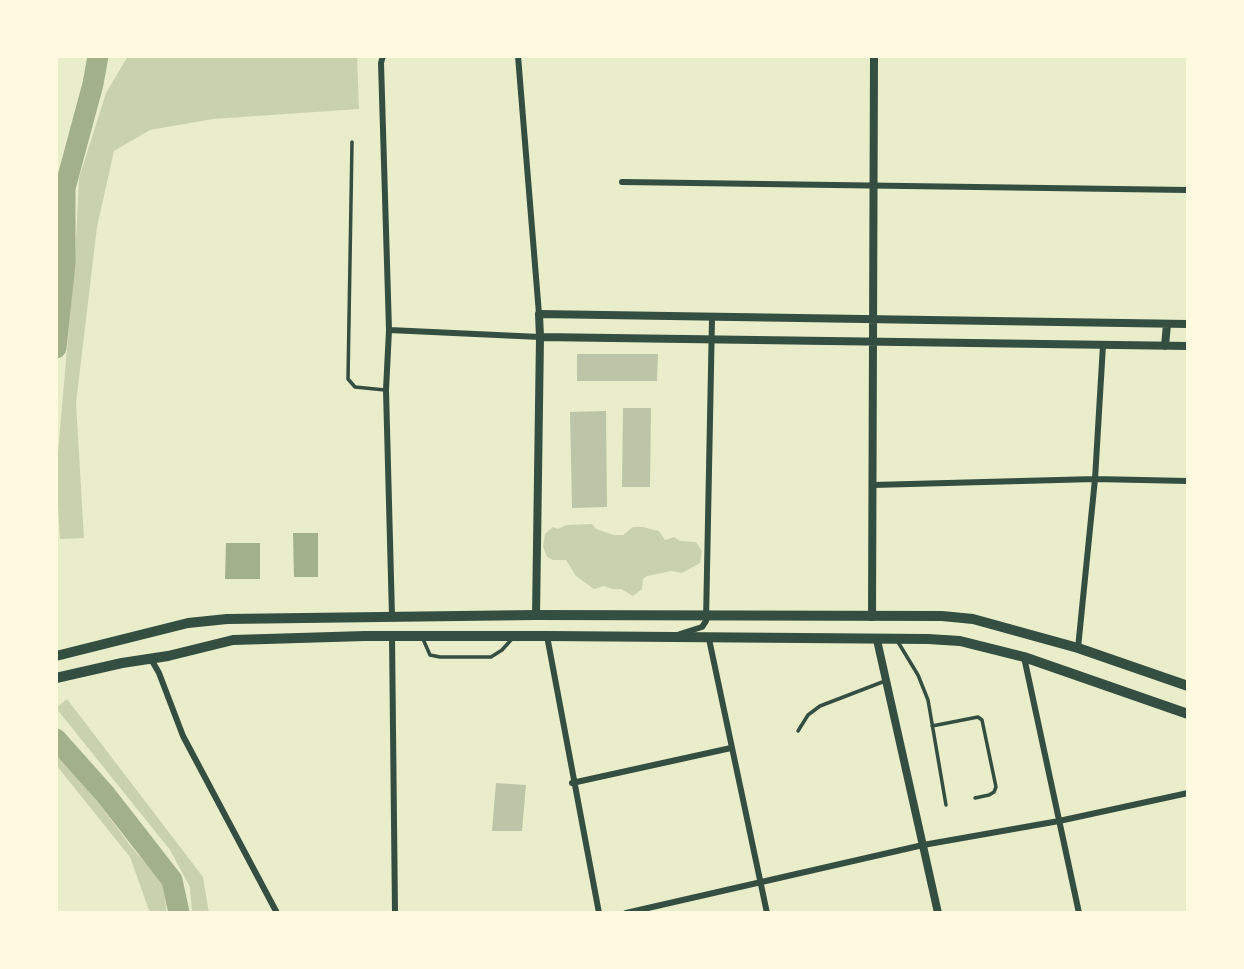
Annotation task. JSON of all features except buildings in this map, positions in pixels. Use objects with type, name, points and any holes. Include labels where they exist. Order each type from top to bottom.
[{"type":"main road","points":[[56,656],[188,623],[226,619],[536,615],[942,616],[973,619],[1077,648],[1188,687]]},
{"type":"main road","points":[[58,678],[233,640],[547,636],[960,641],[1024,657],[1188,714]]},
{"type":"street","points":[[383,56],[389,330],[386,390],[392,616]]},
{"type":"street","points":[[518,56],[540,337],[536,615]]},
{"type":"street","points":[[872,617],[874,56]]},
{"type":"street","points":[[622,182],[1188,190]]},
{"type":"street","points":[[538,314],[1188,324]]},
{"type":"street","points":[[666,638],[702,627],[706,623],[712,318]]},
{"type":"street","points":[[1165,346],[1167,324]]},
{"type":"street","points":[[389,330],[540,337],[1188,346]]},
{"type":"street","points":[[1077,648],[1095,479],[1102,345]]},
{"type":"street","points":[[873,485],[1095,479],[1188,481]]},
{"type":"street","points":[[392,636],[394,913]]},
{"type":"street","points":[[547,636],[572,783],[599,913]]},
{"type":"street","points":[[709,639],[767,913]]},
{"type":"street","points":[[877,640],[938,913]]},
{"type":"street","points":[[159,673],[168,656]]},
{"type":"street","points":[[1024,657],[1079,913]]},
{"type":"street","points":[[150,659],[159,673],[183,736],[277,913]]},
{"type":"street","points":[[572,783],[731,748]]},
{"type":"street","points":[[626,913],[923,845],[1059,821],[1188,793]]},
{"type":"lane","points":[[352,142],[348,379],[355,387],[386,390]]},
{"type":"lane","points":[[422,636],[430,655],[491,657],[515,636]]},
{"type":"lane","points":[[897,640],[918,675],[928,700],[946,805]]},
{"type":"lane","points":[[798,732],[808,715],[820,706],[886,681]]},
{"type":"lane","points":[[932,726],[978,717],[982,720],[996,787],[989,795],[975,798]]},
{"type":"shaded area","points":[[128,56],[357,56],[359,109],[213,119],[150,130],[114,151],[97,227],[76,403],[84,538],[60,539],[56,475],[75,258],[79,178],[106,93]]},
{"type":"shaded area","points":[[592,524],[596,529],[614,535],[623,535],[633,527],[643,527],[659,531],[665,540],[674,537],[680,541],[696,542],[702,551],[700,563],[682,573],[671,571],[647,576],[643,579],[642,589],[633,596],[621,589],[604,586],[594,589],[576,576],[566,560],[547,557],[543,546],[545,534],[553,527],[558,529],[566,525]]},
{"type":"shaded area","points":[[293,533],[318,533],[318,577],[294,577]]},
{"type":"shaded area","points":[[226,543],[260,543],[260,579],[225,579]]},
{"type":"shaded area","points":[[67,699],[203,877],[209,913],[192,913],[190,887],[170,850],[56,708]]},
{"type":"shaded area","points":[[56,746],[132,848],[163,883],[167,913],[150,913],[130,857],[56,765]]},
{"type":"waterway","points":[[56,348],[65,264],[65,188],[98,56]]},
{"type":"waterway","points":[[56,739],[105,794],[172,880],[179,913]]}]
